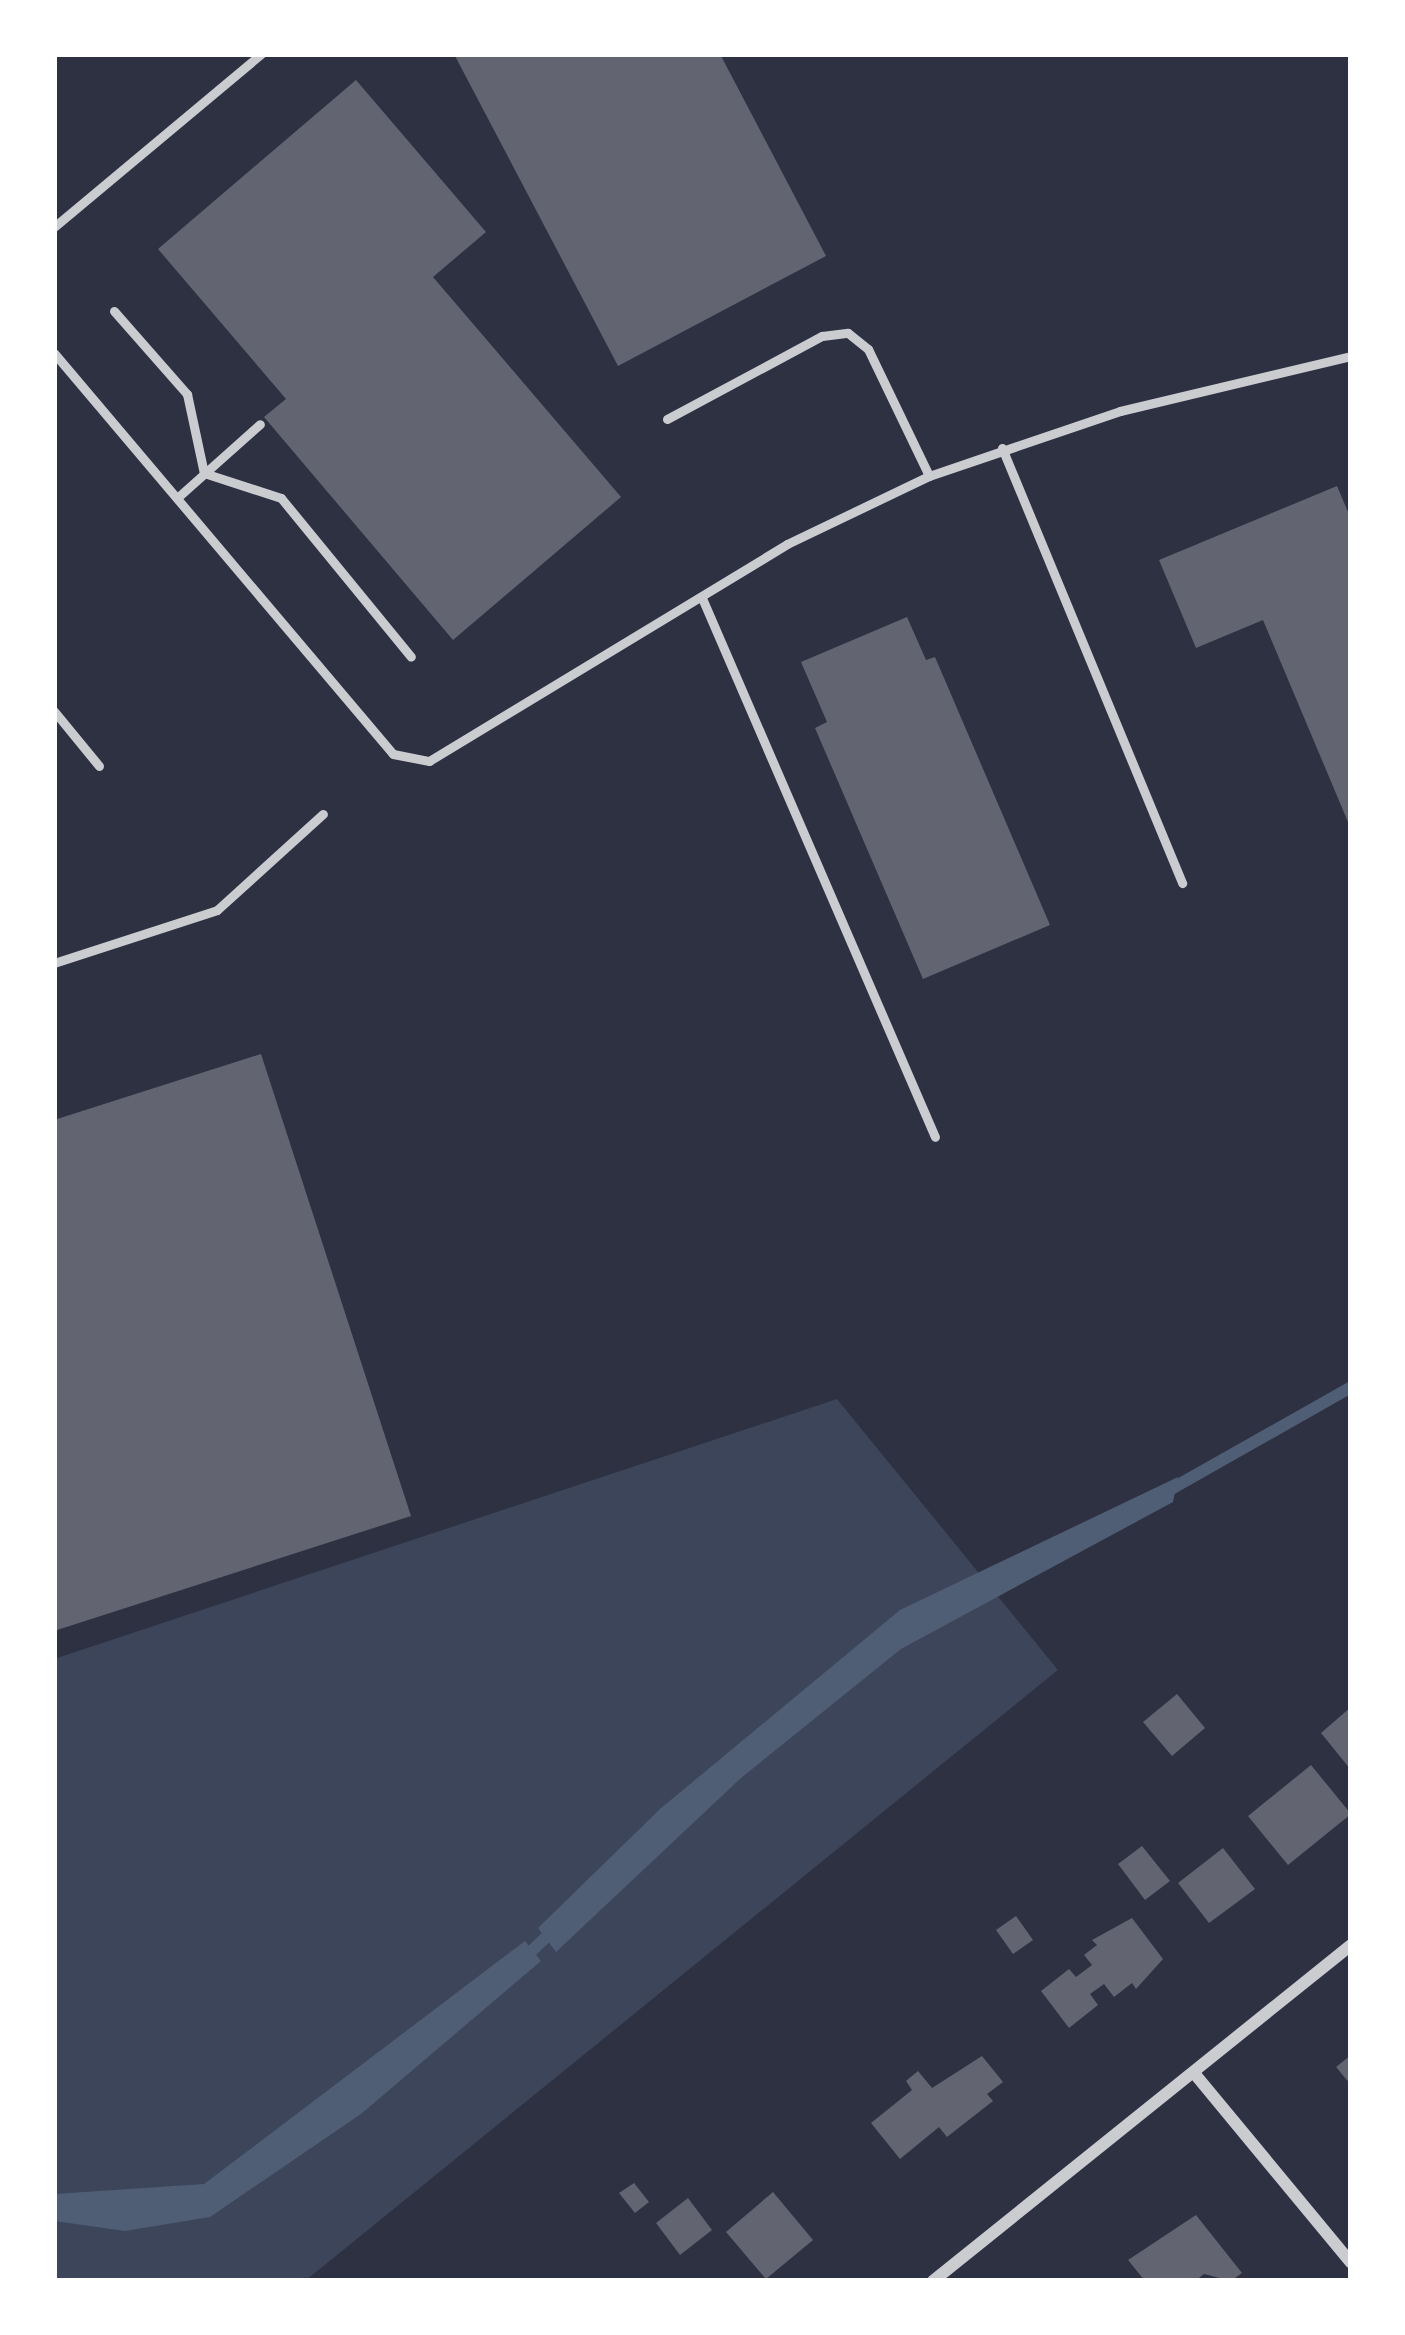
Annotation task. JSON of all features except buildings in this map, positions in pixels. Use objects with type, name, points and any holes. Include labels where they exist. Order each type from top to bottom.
[{"type":"street","points":[[933,2281],[1351,1945]]},
{"type":"street","points":[[1194,2073],[1351,2263]]},
{"type":"lane","points":[[54,227],[261,54]]},
{"type":"lane","points":[[114,311],[188,394],[204,473]]},
{"type":"lane","points":[[667,418],[822,336],[848,333],[868,349],[929,476]]},
{"type":"lane","points":[[54,353],[393,754],[429,761],[787,544],[929,476],[1120,411],[1351,356]]},
{"type":"lane","points":[[177,498],[260,424]]},
{"type":"lane","points":[[1002,448],[1182,883]]},
{"type":"lane","points":[[204,473],[281,498],[411,657]]},
{"type":"lane","points":[[702,598],[935,1137]]},
{"type":"lane","points":[[54,711],[99,766]]},
{"type":"lane","points":[[54,963],[217,910],[323,814]]},
{"type":"shaded area","points":[[837,1399],[1058,1670],[305,2281],[54,2281],[54,1659]]},
{"type":"shaded area","points":[[1178,1477],[1173,1502],[901,1649],[741,1778],[556,1952],[538,1928],[660,1809],[900,1610]]},
{"type":"shaded area","points":[[525,1941],[541,1961],[361,2114],[210,2217],[125,2231],[54,2221],[54,2194],[204,2184]]},
{"type":"waterway","points":[[1164,1493],[1351,1387]]},
{"type":"waterway","points":[[524,1958],[557,1927]]}]
